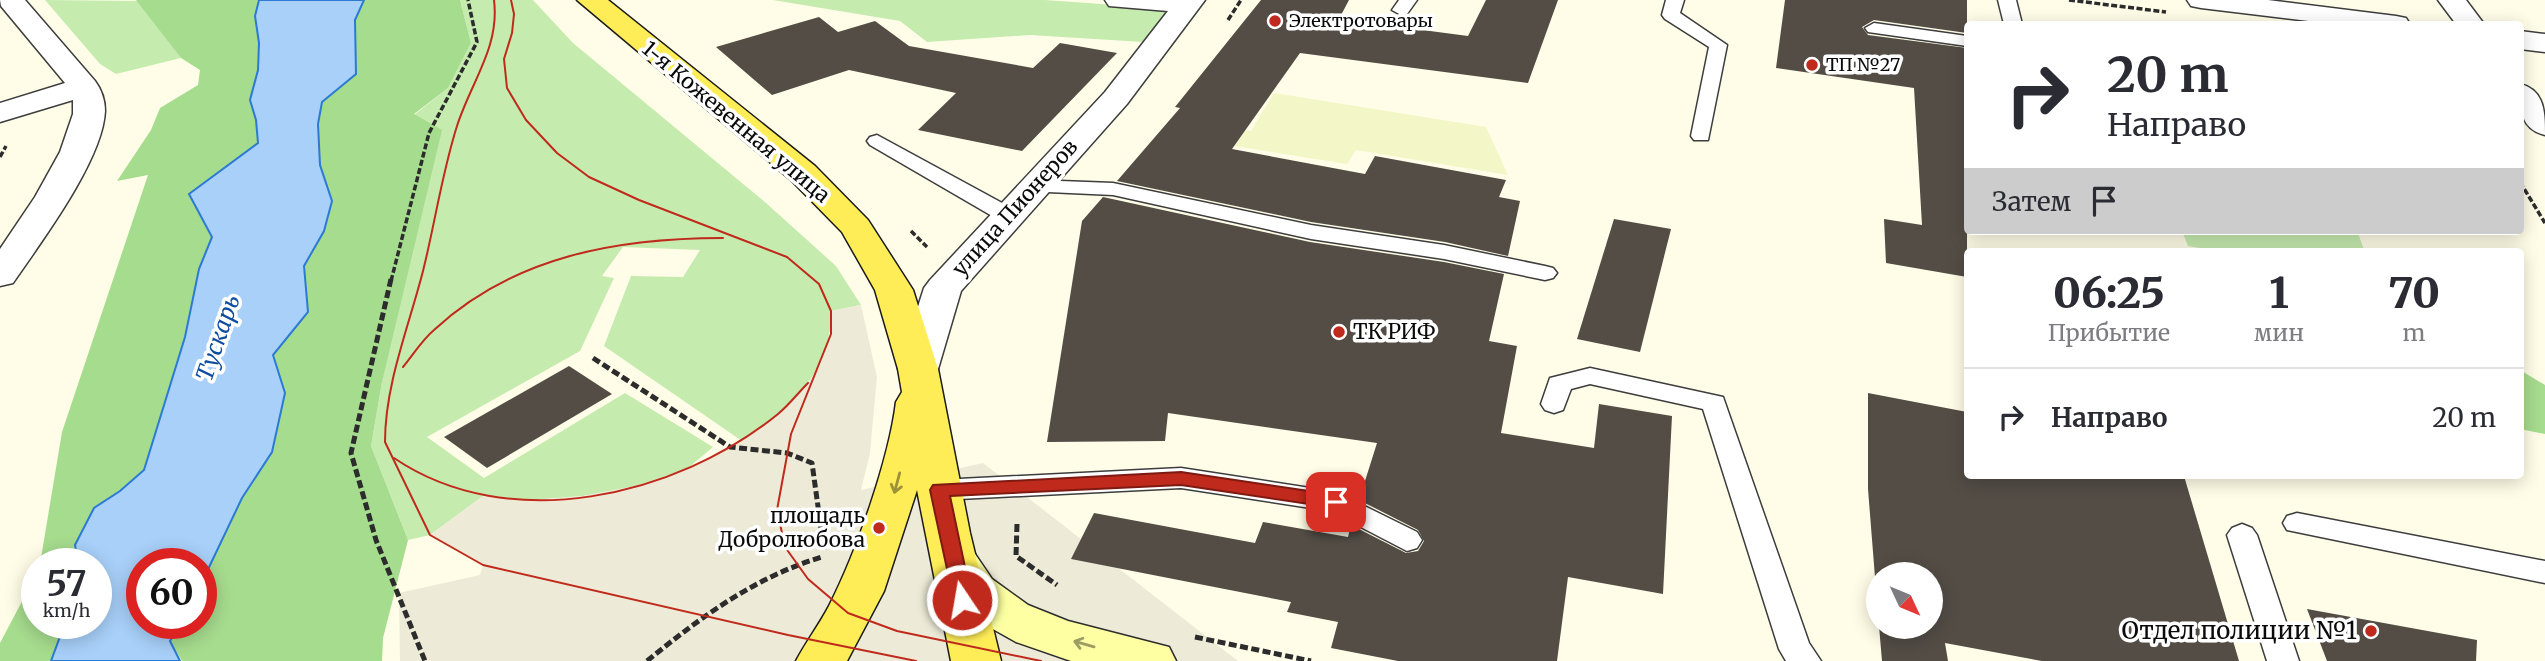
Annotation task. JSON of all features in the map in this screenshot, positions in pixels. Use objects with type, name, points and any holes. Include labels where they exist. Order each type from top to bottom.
[{"type":"main road","name":"1-я Кожевенная улица","points":[[591,0],[803,173],[856,227],[894,290],[918,369],[939,490],[976,661]]},
{"type":"main road","name":"1-я Кожевенная улица","points":[[821,661],[834,644],[867,575],[888,518],[916,412],[918,369]]},
{"type":"main road","points":[[952,555],[974,590],[990,605],[1011,617],[1078,642],[1150,661]]},
{"type":"street","points":[[0,275],[65,174],[89,116],[89,102],[84,88],[11,0]]},
{"type":"street","points":[[1119,0],[1189,2]]},
{"type":"street","points":[[2202,0],[2372,21]]},
{"type":"street","points":[[2452,0],[2468,21]]},
{"type":"street","name":"улица Пионеров","points":[[918,369],[943,288],[1116,98],[1189,2]]},
{"type":"street","points":[[2524,40],[2545,43]]},
{"type":"street","points":[[0,113],[84,88]]},
{"type":"street","points":[[2524,98],[2545,126]]},
{"type":"lane","points":[[1675,0],[1671,15],[1718,46],[1701,136]]},
{"type":"lane","points":[[2007,0],[2012,21]]},
{"type":"lane","points":[[1874,28],[1964,41]]},
{"type":"lane","points":[[877,141],[1007,215]]},
{"type":"lane","points":[[1034,186],[1113,190],[1311,232],[1444,252],[1545,274]]},
{"type":"lane","points":[[1554,404],[1559,384],[1590,376],[1714,403],[1795,649],[1805,661]]},
{"type":"lane","points":[[939,490],[1181,478],[1336,502],[1407,540]]},
{"type":"lane","points":[[2297,523],[2545,572]]},
{"type":"lane","points":[[2242,535],[2283,661]]},
{"type":"path","points":[[425,661],[376,540],[351,453],[371,358],[429,132],[477,42],[468,0]]},
{"type":"path","points":[[2524,189],[2545,223]]},
{"type":"path","points":[[593,358],[730,447],[787,453],[812,463],[825,556]]},
{"type":"green space","points":[[45,0],[140,1],[181,58],[116,74],[100,64]]},
{"type":"green space","points":[[136,0],[259,0],[255,16],[259,43],[258,70],[250,100],[256,120],[258,143],[189,194],[212,237],[199,269],[185,337],[144,470],[120,491],[94,508],[76,548],[43,548],[62,432],[148,175],[117,181],[151,130],[160,108],[198,85],[200,70],[181,58]]},
{"type":"green space","points":[[364,0],[460,0],[471,43],[448,88],[414,114],[442,130],[382,382],[371,446],[408,540],[383,638],[382,661],[182,661],[171,639],[217,639],[217,550],[242,498],[272,452],[285,393],[273,355],[308,312],[304,266],[324,231],[332,201],[320,165],[318,124],[322,102],[356,74],[355,20]]},
{"type":"green space","points":[[460,0],[533,0],[573,43],[766,203],[836,266],[861,305],[831,311],[824,353],[816,371],[791,402],[742,441],[604,346],[631,276],[683,277],[700,250],[623,247],[602,276],[614,278],[580,351],[427,437],[484,478],[625,393],[713,447],[687,469],[636,486],[583,496],[531,500],[483,496],[430,535],[408,540],[371,446],[382,382],[414,115],[448,88],[471,43]]},
{"type":"green space","points":[[773,0],[1045,0],[1172,9],[1143,42],[1030,35],[927,42],[900,21]]},
{"type":"green space","points":[[1274,93],[1486,127],[1508,175],[1356,150],[1347,164],[1178,137],[1189,121],[1251,131]]},
{"type":"green space","points":[[2184,235],[2359,235],[2363,248],[2200,248],[2188,246]]},
{"type":"green space","points":[[2524,372],[2545,385],[2545,434],[2524,430]]},
{"type":"green space","points":[[21,603],[21,639],[59,639],[51,661],[0,661],[0,643]]},
{"type":"shaded area","name":"площадь Добролюбова","points":[[861,305],[877,377],[870,453],[861,490],[983,463],[1238,661],[400,661],[399,593],[480,575],[483,565],[430,535],[483,496],[531,500],[583,496],[636,486],[687,469],[730,447],[769,421],[798,395],[819,368],[831,334],[831,311]]},
{"type":"water","name":"Тускарь","points":[[259,0],[364,0],[355,20],[356,74],[322,102],[318,124],[320,165],[332,201],[324,231],[304,266],[308,312],[273,355],[285,393],[272,452],[242,498],[217,550],[217,548],[126,548],[126,639],[171,639],[180,661],[51,661],[59,639],[112,639],[112,548],[76,548],[75,545],[94,508],[120,491],[144,470],[185,337],[199,269],[212,237],[189,194],[258,143],[256,120],[250,100],[258,70],[259,43],[255,16]]},
{"type":"building","points":[[1261,0],[1349,0],[1339,19],[1468,36],[1486,0],[1558,0],[1528,83],[1300,53],[1232,149],[1365,174],[1375,156],[1506,180],[1499,197],[1520,201],[1508,256],[1445,242],[1311,222],[1117,181],[1180,108],[1175,107]]},
{"type":"building","points":[[1785,0],[1967,0],[1964,33],[1874,20],[1862,27],[1868,35],[1964,48],[1964,235],[1967,235],[1967,248],[1964,248],[1964,276],[1886,263],[1884,219],[1922,225],[1914,88],[1776,68]]},
{"type":"building","points":[[819,17],[838,32],[875,21],[909,46],[1033,68],[1060,43],[1117,53],[1022,151],[918,130],[956,93],[849,70],[772,95],[716,47]]},
{"type":"building","points":[[1103,197],[1310,242],[1504,274],[1489,341],[1517,346],[1501,433],[1594,448],[1599,404],[1672,416],[1663,594],[1568,577],[1557,661],[1398,661],[1331,648],[1338,622],[1287,612],[1291,602],[1071,559],[1094,513],[1255,543],[1263,522],[1348,537],[1351,525],[1406,553],[1418,551],[1424,541],[1418,530],[1359,500],[1377,443],[1168,413],[1165,441],[1047,442],[1082,221]]},
{"type":"building","points":[[1614,219],[1671,229],[1640,352],[1577,339]]},
{"type":"building","points":[[569,366],[612,394],[487,468],[444,437]]},
{"type":"building","points":[[1868,393],[1964,411],[1964,479],[2185,479],[2239,661],[2042,661],[1945,643],[1948,661],[1882,661],[1880,639],[1943,639],[1943,562],[1874,562],[1868,489]]},
{"type":"building","name":"Отдел полиции №1","points":[[2307,609],[2477,640],[2476,661],[2327,661]]},
{"type":"tram line","points":[[494,0],[495,17],[489,49],[452,144],[423,271],[393,377],[386,420],[385,442],[430,535],[483,565],[788,635],[916,661]]},
{"type":"tram line","points":[[511,0],[514,14],[512,33],[504,59],[507,88],[526,120],[557,153],[589,177],[639,200],[787,257],[819,284],[831,311],[831,334],[791,434],[777,510],[785,547],[808,579],[848,613],[897,631],[1041,661]]},
{"type":"tram line","points":[[403,367],[430,334],[465,305],[498,284],[533,268],[569,256],[607,248],[645,242],[723,238]]},
{"type":"tram line","points":[[394,458],[439,482],[488,496],[539,500],[591,496],[642,485],[691,467],[737,443],[778,414],[808,383]]},
{"type":"place","name":"Электротовары","points":[[1275,21]]},
{"type":"place","name":"ТП №27","points":[[1812,65]]},
{"type":"place","name":"ТК РИФ","points":[[1339,332]]},
{"type":"place","name":"площадь Добролюбова","points":[[879,528]]},
{"type":"place","name":"Отдел полиции №1","points":[[2371,631]]},
{"type":"route","points":[[962,600],[939,490],[1181,478],[1336,502]]}]
